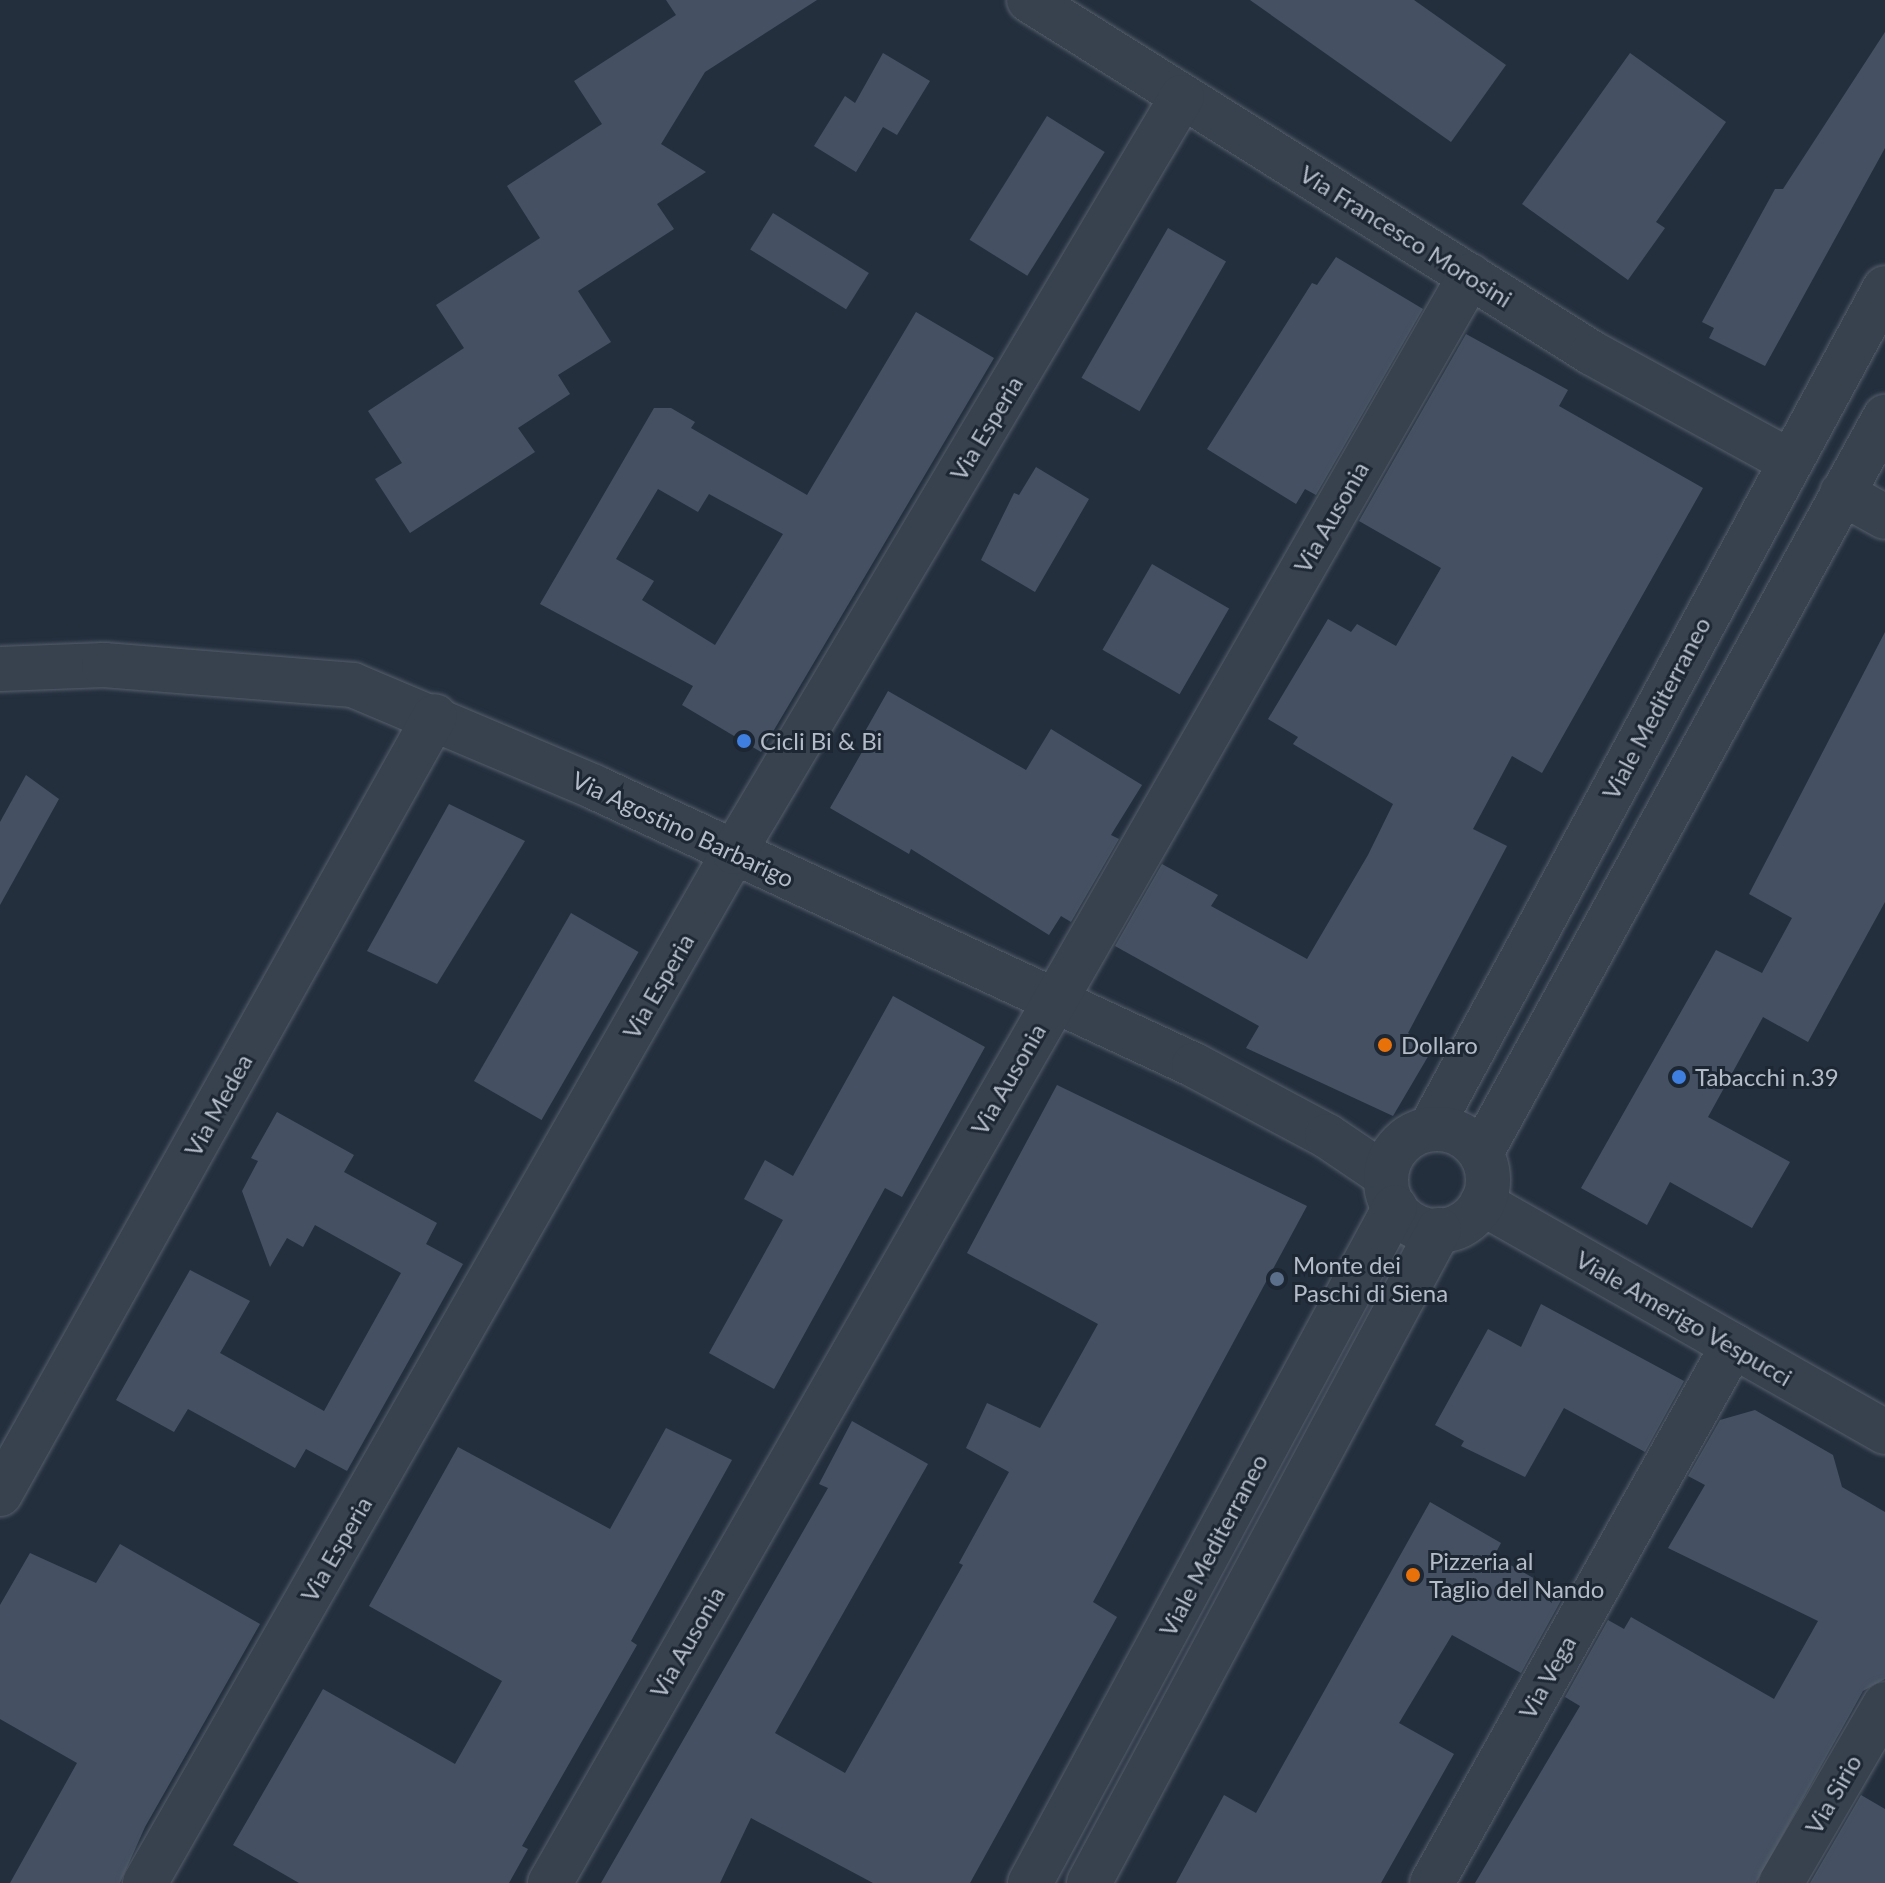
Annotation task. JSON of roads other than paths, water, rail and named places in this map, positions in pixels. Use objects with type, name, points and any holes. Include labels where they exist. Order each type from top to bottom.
[{"type":"street","name":"Via Francesco Morosini","points":[[1029,0],[1592,353],[1789,461]]},
{"type":"street","name":"Via Esperia","points":[[145,1883],[734,852],[1182,97]]},
{"type":"street","name":"Via Ausonia","points":[[550,1883],[1470,276]]},
{"type":"street","name":"Viale Mediterraneo","points":[[1030,1883],[1403,1164],[1885,288]]},
{"type":"street","points":[[1481,1153],[1885,417]]},
{"type":"street","points":[[1842,493],[1885,517]]},
{"type":"street","name":"Via Agostino Barbarigo","points":[[0,669],[104,665],[353,685],[435,716],[734,852],[1194,1065],[1327,1136],[1403,1164]]},
{"type":"street","name":"Via Medea","points":[[0,1494],[435,716]]},
{"type":"street","points":[[1459,1134],[1481,1153],[1488,1187],[1482,1203],[1464,1223],[1439,1230],[1421,1228],[1403,1164],[1459,1134]]},
{"type":"street","name":"Viale Amerigo Vespucci","points":[[1482,1203],[1885,1432]]},
{"type":"street","name":"Viale Mediterraneo","points":[[1089,1883],[1439,1230]]},
{"type":"street","name":"Via Vega","points":[[1432,1883],[1733,1345]]},
{"type":"street","name":"Via Sirio","points":[[1781,1883],[1885,1704]]},
{"type":"place","name":"Cicli Bi & Bi","points":[[744,741]]},
{"type":"place","name":"Dollaro","points":[[1385,1045]]},
{"type":"place","name":"Tabacchi n.39","points":[[1679,1077]]},
{"type":"place","name":"Monte dei Paschi di Siena","points":[[1277,1279]]},
{"type":"place","name":"Pizzeria al Taglio del Nando","points":[[1413,1575]]}]
